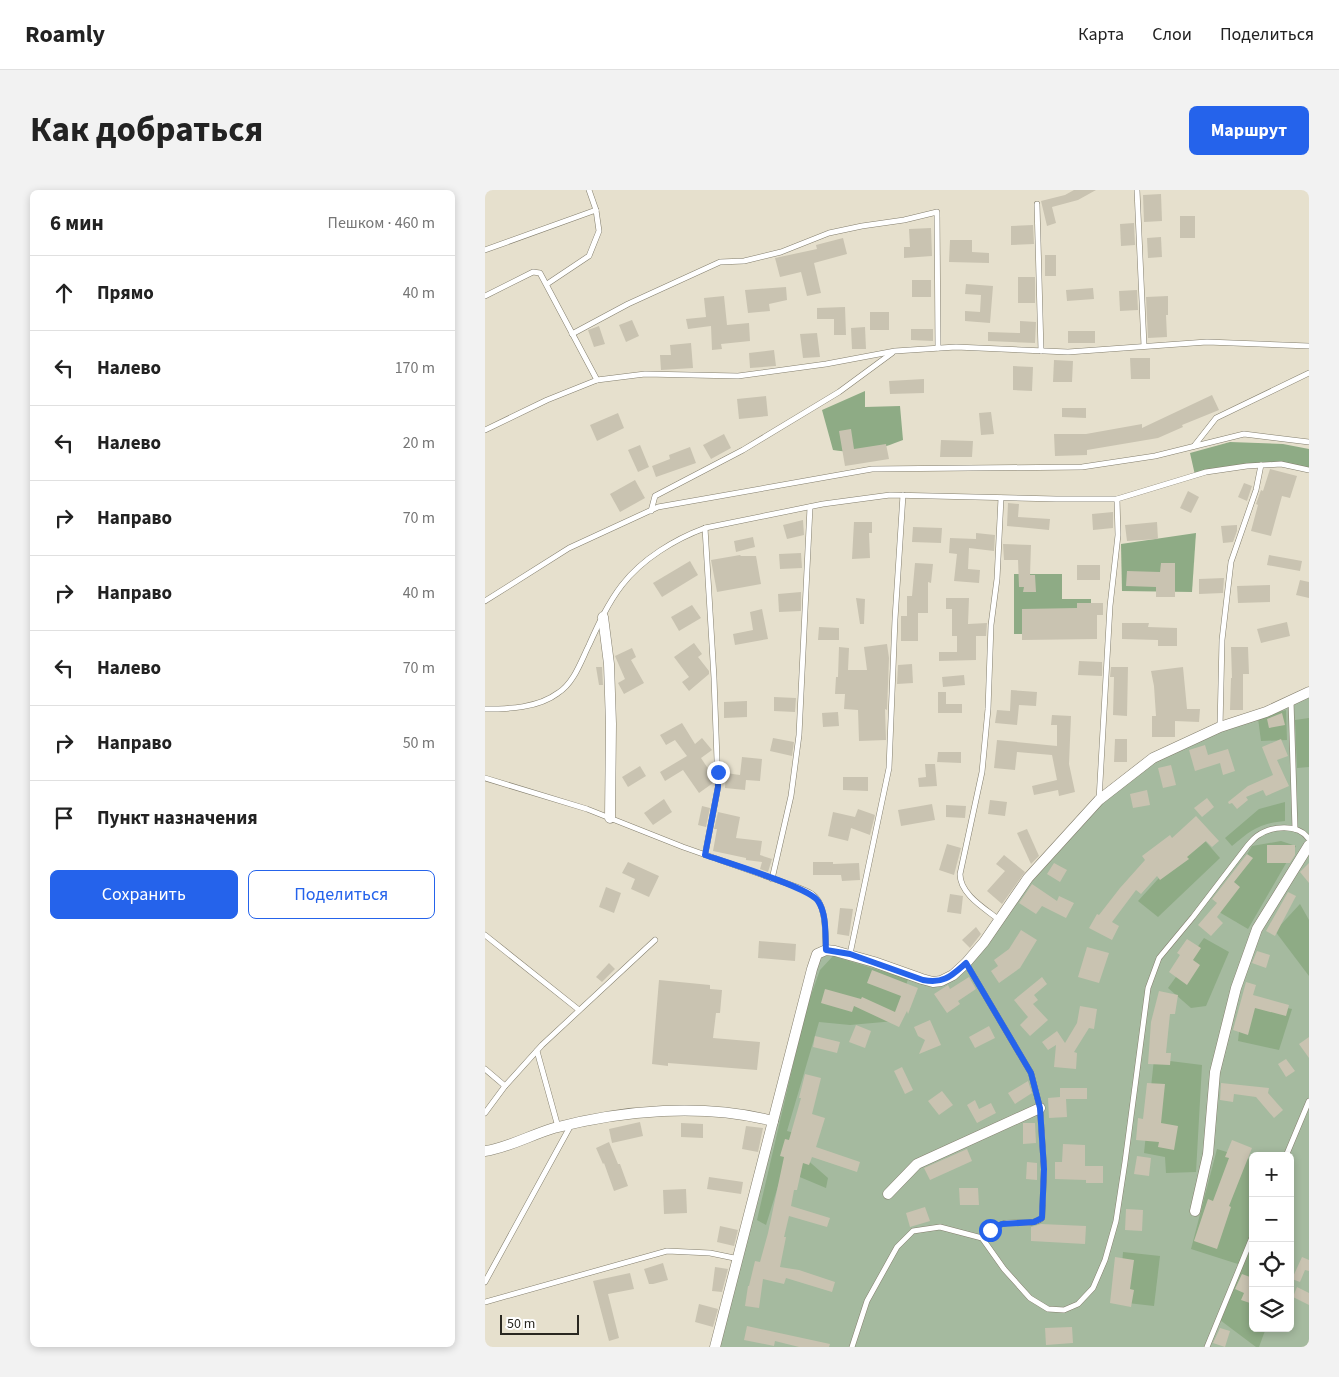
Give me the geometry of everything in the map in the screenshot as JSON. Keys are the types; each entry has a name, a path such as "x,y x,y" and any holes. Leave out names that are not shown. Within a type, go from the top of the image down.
{"street":[{"path":"603,617 609,664 611,716 610,818"},
{"path":"715,1347 817,954 826,950 850,954 933,982 947,978 966,963 984,942 1028,878 1099,800 1153,758 1220,727 1266,712 1309,692"},
{"path":"1195,1211 1208,1154 1215,1072 1236,988 1257,929 1309,845"},
{"path":"888,1194 917,1164 1040,1108"},
{"path":"485,1152 558,1127 613,1115 664,1111 738,1114 773,1121"}],"lane":[{"path":"547,284 589,256 599,231 596,210 589,190"},
{"path":"1137,190 1144,346"},
{"path":"1037,204 1041,351"},
{"path":"485,250 596,210"},
{"path":"572,334 628,304 721,262 743,261 781,252 829,233 904,220 937,212 938,348"},
{"path":"485,296 533,272 540,273 597,380"},
{"path":"485,430 547,400 597,380 645,374 738,376 826,364 895,351 956,347 1068,352 1207,342 1309,346"},
{"path":"651,511 655,496 743,450 839,392 895,351"},
{"path":"1193,446 1216,418 1309,373"},
{"path":"485,600 569,548 651,511 667,506 872,470 1082,467 1155,456 1244,434 1309,442"},
{"path":"485,709 509,709 541,702 559,693 573,677 603,617 622,585 652,556 694,532 705,528 810,507 890,495 1117,499 1206,472 1281,464 1309,470"},
{"path":"1220,727 1222,640 1231,562 1256,490 1261,465"},
{"path":"850,954 889,768 895,619 903,495"},
{"path":"998,919 967,892 960,880 960,874 981,772 987,708 991,625 997,579 1001,498"},
{"path":"1099,800 1110,606 1118,535 1117,499"},
{"path":"772,879 791,796 799,735 810,507"},
{"path":"705,528 715,688 718,787 705,855"},
{"path":"1291,700 1295,829"},
{"path":"485,778 587,809 812,894 818,900 822,909 826,950"},
{"path":"852,1347 867,1301 897,1248 913,1232 940,1227 982,1238 1004,1269 1030,1298 1048,1309 1065,1310 1078,1304 1093,1288 1105,1260 1116,1221 1148,988 1159,958 1257,836 1275,829 1295,829 1309,839"},
{"path":"485,935 579,1010"},
{"path":"485,1112 505,1086 537,1051 655,940"},
{"path":"966,963 1031,1073 1040,1108 1044,1169 1042,1218 1034,1222 1002,1224 990,1230 982,1238"},
{"path":"537,1051 558,1127"},
{"path":"485,1069 505,1086"},
{"path":"1288,1152 1309,1101"},
{"path":"485,1282 571,1125"},
{"path":"1207,1347 1250,1242"},
{"path":"485,1302 667,1251 710,1253 739,1259"}],"green space":[{"path":"865,391 865,407 900,406 903,440 869,450 852,452 833,450 822,410"},
{"path":"1230,442 1283,444 1309,449 1309,470 1281,464 1247,466 1195,475 1190,453"},
{"path":"1196,533 1192,592 1122,591 1121,544"},
{"path":"1014,574 1062,574 1062,599 1091,599 1091,634 1014,634"},
{"path":"1309,688 1309,1347 720,1347 817,959 826,952 933,981 953,974 1098,803 1155,760"},
{"path":"1286,710 1287,740 1261,741 1258,718"},
{"path":"1309,718 1309,767 1297,768 1295,720"},
{"path":"1285,802 1285,821 1256,828 1232,846 1225,838 1259,809"},
{"path":"1199,834 1220,858 1158,917 1138,901"},
{"path":"1281,841 1296,846 1248,929 1214,909 1252,846"},
{"path":"1300,904 1309,920 1309,976 1275,931"},
{"path":"1204,938 1229,952 1206,1006 1191,1008 1168,988"},
{"path":"833,956 908,979 895,1021 850,1025 819,1022 787,1131 813,1138 804,1157 828,1178 826,1188 783,1170 766,1225 757,1220 806,1009 820,970"},
{"path":"1243,999 1292,1009 1279,1050 1238,1041"},
{"path":"1154,1059 1202,1065 1196,1172 1166,1173 1165,1157 1144,1153"},
{"path":"1217,1149 1249,1159 1249,1332 1265,1332 1259,1347 1256,1347 1220,1320 1241,1265 1191,1249"},
{"path":"1123,1252 1160,1256 1154,1306 1119,1302"}],"building":[{"path":"1074,190 1096,190 1078,200 1052,207 1056,223 1047,226 1041,201 1065,195"},
{"path":"1161,194 1162,221 1144,222 1143,195"},
{"path":"1180,216 1195,216 1195,238 1180,238"},
{"path":"1134,223 1135,245 1121,246 1120,224"},
{"path":"1033,225 1034,244 1011,245 1011,226"},
{"path":"931,228 932,256 904,258 904,247 910,247 909,229"},
{"path":"1161,237 1162,257 1148,258 1147,238"},
{"path":"843,238 847,254 814,263 821,293 807,296 801,272 780,277 775,258 817,249 816,245"},
{"path":"950,240 972,240 972,252 989,253 989,263 949,262"},
{"path":"1045,255 1056,255 1056,276 1045,276"},
{"path":"1018,277 1035,277 1035,303 1018,303"},
{"path":"912,280 931,280 931,297 912,297"},
{"path":"966,284 993,286 990,323 965,321 965,311 980,312 981,295 965,294"},
{"path":"786,287 787,300 769,304 770,311 748,313 745,290"},
{"path":"1093,288 1094,299 1067,301 1066,290"},
{"path":"1137,290 1138,310 1120,311 1119,291"},
{"path":"724,296 727,325 749,323 750,341 721,344 722,349 712,350 711,326 688,329 686,319 706,317 704,298"},
{"path":"1168,296 1168,315 1166,315 1167,337 1148,338 1146,297"},
{"path":"845,307 846,335 834,335 834,319 817,319 817,308"},
{"path":"870,312 889,312 889,330 870,330"},
{"path":"632,320 639,336 626,342 619,325"},
{"path":"1020,321 1036,322 1035,343 988,341 988,332 1020,333"},
{"path":"599,326 605,344 594,347 588,330"},
{"path":"865,327 866,349 852,349 851,328"},
{"path":"911,329 933,329 933,341 911,340"},
{"path":"1068,331 1095,331 1095,343 1068,343"},
{"path":"817,333 820,357 803,358 800,334"},
{"path":"691,343 693,368 661,370 660,355 671,355 670,345"},
{"path":"774,350 776,366 750,368 749,353"},
{"path":"1130,358 1150,358 1150,379 1131,379"},
{"path":"1054,360 1073,361 1072,382 1053,382"},
{"path":"1013,366 1033,367 1032,391 1013,390"},
{"path":"924,379 924,393 890,394 889,381"},
{"path":"1212,395 1219,410 1182,425 1183,427 1158,438 1087,450 1087,455 1055,456 1054,434 1086,434 1142,424 1142,428"},
{"path":"766,396 768,416 739,419 737,399"},
{"path":"1062,408 1086,408 1086,418 1062,417"},
{"path":"991,412 994,434 981,435 979,413"},
{"path":"618,413 624,428 597,441 590,425"},
{"path":"851,429 854,449 886,444 889,459 845,466 839,431"},
{"path":"724,434 731,448 711,459 703,445"},
{"path":"941,440 973,441 972,457 940,457"},
{"path":"640,445 649,467 638,472 628,450"},
{"path":"690,447 696,463 656,477 652,466 670,459 669,455"},
{"path":"1270,469 1297,476 1290,498 1282,496 1271,536 1251,531 1258,505 1256,504 1261,490 1263,491"},
{"path":"635,480 645,498 620,512 610,494"},
{"path":"1244,483 1252,486 1247,501 1238,497"},
{"path":"1188,491 1199,497 1191,513 1180,508"},
{"path":"1008,503 1019,504 1018,517 1050,519 1049,530 1007,526"},
{"path":"1113,512 1113,528 1093,530 1092,514"},
{"path":"803,520 804,535 787,539 783,525"},
{"path":"854,522 872,522 872,533 869,533 870,558 852,559"},
{"path":"1157,522 1158,539 1127,541 1125,525"},
{"path":"1237,525 1233,542 1223,543 1221,526"},
{"path":"913,527 942,528 941,543 912,542"},
{"path":"976,533 995,535 994,551 969,548 968,569 980,570 979,583 954,581 957,554 949,553 950,538 976,539"},
{"path":"753,537 755,547 736,552 734,541"},
{"path":"1003,544 1031,545 1030,575 1035,575 1036,592 1023,592 1024,587 1019,587 1018,560 1004,560"},
{"path":"801,553 802,568 780,569 779,554"},
{"path":"740,555 756,556 761,584 717,592 711,560"},
{"path":"1269,555 1302,561 1300,571 1267,565"},
{"path":"690,561 698,575 662,597 653,583"},
{"path":"915,563 933,564 931,583 928,582 928,613 918,613 918,641 901,641 901,616 907,616 907,596 912,596"},
{"path":"1161,563 1175,563 1175,597 1156,597 1156,587 1126,586 1127,571 1160,572"},
{"path":"1077,565 1100,565 1100,580 1077,580"},
{"path":"1224,578 1223,593 1199,594 1199,579"},
{"path":"1300,580 1309,582 1309,598 1296,595"},
{"path":"1270,585 1270,602 1238,603 1237,586"},
{"path":"801,592 801,611 779,612 778,594"},
{"path":"856,598 865,599 864,624 860,624"},
{"path":"946,598 969,598 968,624 987,623 986,636 976,636 976,660 939,661 939,652 957,652 957,636 952,636 952,609 946,609"},
{"path":"1077,603 1103,603 1103,615 1097,615 1097,639 1022,640 1022,609 1077,608"},
{"path":"692,605 701,618 679,631 671,617"},
{"path":"762,609 768,639 735,645 733,634 753,630 750,612"},
{"path":"1287,622 1290,636 1261,643 1257,629"},
{"path":"1122,623 1149,623 1148,627 1177,628 1177,646 1158,646 1158,640 1122,639"},
{"path":"819,627 839,628 839,640 818,640"},
{"path":"694,643 702,654 698,657 709,671 709,674 689,691 682,682 689,677 674,657"},
{"path":"887,644 889,658 887,710 885,709 886,740 859,741 858,710 844,709 845,694 835,694 836,677 838,677 839,647 849,648 848,670 867,670 864,647"},
{"path":"1231,647 1248,647 1249,674 1243,674 1243,710 1230,710"},
{"path":"632,648 636,657 631,660 644,683 624,694 618,683 625,679 615,656"},
{"path":"1079,661 1102,662 1102,676 1078,675"},
{"path":"912,664 913,683 897,684 898,665"},
{"path":"596,667 602,667 603,685 599,685"},
{"path":"1111,667 1128,667 1127,716 1113,715 1114,677 1110,677"},
{"path":"1183,667 1187,709 1200,709 1199,722 1175,721 1175,737 1152,737 1152,716 1156,716 1151,671"},
{"path":"964,675 965,685 943,687 942,677"},
{"path":"1011,690 1037,692 1036,706 1019,705 1017,725 995,723 997,710 1010,711"},
{"path":"938,692 946,692 946,704 962,704 962,713 938,713"},
{"path":"774,697 796,698 795,712 774,711"},
{"path":"747,701 747,717 724,718 724,702"},
{"path":"838,712 839,726 823,727 822,713"},
{"path":"1282,713 1285,725 1269,728 1267,719"},
{"path":"1052,715 1071,716 1069,764 1075,792 1059,796 1058,790 1034,795 1032,786 1057,780 1052,755 1017,752 1015,770 994,768 997,740 1057,746 1057,725 1051,725"},
{"path":"682,723 695,744 702,738 712,750 701,758 713,776 713,783 699,793 683,770 665,781 660,772 687,756 675,740 666,745 660,735"},
{"path":"773,738 794,742 792,756 770,751"},
{"path":"1115,739 1127,739 1127,762 1114,762"},
{"path":"1281,739 1288,756 1277,760 1289,786 1266,796 1263,790 1246,797 1248,800 1237,809 1232,803 1229,804 1228,802 1248,786 1273,775 1262,747"},
{"path":"1205,745 1208,755 1228,749 1235,771 1223,775 1220,763 1195,771 1189,750"},
{"path":"938,752 961,752 961,763 937,762"},
{"path":"742,757 762,759 760,781 746,780 745,790 725,788 726,773 740,775"},
{"path":"925,764 935,764 937,786 919,787 918,778 926,777"},
{"path":"1171,765 1176,785 1163,788 1158,768"},
{"path":"640,766 646,776 628,787 622,777"},
{"path":"843,777 868,777 868,791 843,790"},
{"path":"1147,790 1150,805 1133,808 1130,794"},
{"path":"1207,798 1214,807 1202,817 1194,808"},
{"path":"664,799 672,812 653,825 644,813"},
{"path":"990,800 1007,802 1005,816 988,814"},
{"path":"932,804 935,820 901,826 898,810"},
{"path":"946,805 966,806 965,818 946,817"},
{"path":"702,806 710,808 706,827 698,825"},
{"path":"858,809 875,815 870,835 851,828 848,841 828,836 833,812 855,817"},
{"path":"718,812 740,817 736,838 762,841 760,855 772,859 768,872 760,869 762,862 746,860 746,858 713,851 717,829 714,829"},
{"path":"1196,816 1219,841 1212,847 1206,841 1187,857 1189,859 1160,880 1157,876 1141,894 1136,890 1112,922 1119,926 1112,940 1089,928 1097,914 1099,915 1145,860 1142,856 1170,835 1172,838"},
{"path":"1027,829 1039,856 1031,864 1017,833"},
{"path":"947,844 961,848 954,875 939,870"},
{"path":"1267,845 1295,845 1295,855 1290,863 1267,863"},
{"path":"1247,854 1253,858 1234,882 1240,887 1217,917 1223,923 1211,936 1198,925 1217,903 1212,899"},
{"path":"1004,855 1025,872 1002,904 987,891 1005,871 996,864"},
{"path":"628,862 659,876 649,897 631,889 635,879 622,873"},
{"path":"813,862 833,862 833,864 859,863 860,880 842,881 841,875 813,875"},
{"path":"1054,863 1067,870 1060,882 1047,874"},
{"path":"1309,863 1309,883 1300,872"},
{"path":"1032,884 1057,901 1059,896 1074,903 1066,918 1042,906 1036,914 1019,903"},
{"path":"606,887 621,893 614,913 599,907"},
{"path":"1288,892 1296,896 1275,936 1266,931"},
{"path":"950,894 963,896 961,914 947,912"},
{"path":"840,908 853,909 849,936 837,934"},
{"path":"976,927 981,934 970,948 962,940"},
{"path":"1021,930 1037,940 1020,968 999,983 991,971 998,966 994,960 1009,949"},
{"path":"1187,939 1201,948 1193,960 1200,965 1187,985 1169,972 1180,955 1177,953"},
{"path":"759,941 796,944 795,961 758,958"},
{"path":"1087,947 1109,953 1099,983 1078,977"},
{"path":"1257,951 1270,955 1266,968 1252,963"},
{"path":"609,963 615,969 602,982 596,977"},
{"path":"872,970 918,988 908,1014 907,1011 899,1027 854,1006 852,1012 821,1003 825,989 861,999 862,997 895,1012 901,996 867,983"},
{"path":"969,977 976,989 958,1001 960,1004 947,1013 934,994 948,985 950,989"},
{"path":"1042,977 1047,984 1034,995 1038,1000 1033,1004 1048,1020 1030,1036 1020,1025 1028,1017 1014,1000"},
{"path":"659,980 710,985 710,989 722,990 720,1013 716,1013 713,1038 760,1042 757,1070 668,1063 668,1066 652,1064"},
{"path":"1246,982 1256,985 1253,995 1289,1005 1286,1016 1255,1008 1248,1035 1233,1030"},
{"path":"1159,991 1178,995 1175,1014 1170,1014 1166,1053 1171,1053 1170,1065 1148,1064 1151,1022"},
{"path":"1080,1006 1097,1009 1094,1029 1089,1028 1074,1052 1077,1053 1076,1069 1054,1067 1056,1045 1048,1050 1042,1042 1057,1031 1065,1043 1077,1023"},
{"path":"930,1020 941,1045 919,1054 925,1040 918,1036 914,1027"},
{"path":"856,1025 871,1031 865,1048 849,1042"},
{"path":"989,1026 995,1038 975,1048 969,1037"},
{"path":"815,1036 840,1042 837,1053 813,1047"},
{"path":"1309,1037 1309,1058 1299,1044"},
{"path":"1286,1059 1295,1071 1286,1077 1278,1064"},
{"path":"902,1067 913,1090 905,1094 894,1071"},
{"path":"805,1074 821,1078 812,1114 825,1118 816,1147 860,1162 857,1172 812,1157 809,1165 803,1163 791,1206 830,1218 827,1227 789,1216 780,1267 799,1270 835,1282 832,1292 786,1278 784,1284 763,1279 759,1308 745,1306 755,1261 760,1262 768,1233 784,1157 780,1156 785,1139 789,1140 801,1098 799,1098"},
{"path":"1028,1081 1032,1093 1015,1104 1008,1093"},
{"path":"1147,1083 1165,1084 1161,1123 1178,1126 1174,1150 1158,1147 1159,1142 1136,1140 1138,1118 1143,1119"},
{"path":"1221,1083 1269,1088 1268,1093 1283,1110 1274,1118 1256,1097 1234,1094 1233,1102 1220,1100"},
{"path":"1060,1088 1087,1088 1087,1099 1066,1099 1067,1117 1049,1118 1048,1098 1060,1097"},
{"path":"942,1091 953,1105 939,1115 928,1101"},
{"path":"975,1100 979,1109 991,1103 996,1113 977,1123 967,1105"},
{"path":"640,1122 643,1136 612,1143 609,1129"},
{"path":"681,1123 703,1124 703,1138 681,1137"},
{"path":"1023,1123 1035,1123 1036,1143 1023,1144"},
{"path":"746,1126 763,1128 758,1152 742,1149"},
{"path":"1232,1140 1252,1148 1229,1206 1231,1207 1217,1249 1194,1241 1208,1199 1213,1201 1229,1158 1225,1157"},
{"path":"609,1142 628,1186 614,1191 604,1163 596,1148"},
{"path":"1063,1144 1085,1145 1085,1166 1103,1166 1103,1183 1086,1183 1086,1180 1055,1179 1055,1162 1062,1162"},
{"path":"967,1149 972,1161 930,1180 924,1168"},
{"path":"1137,1156 1151,1158 1149,1176 1134,1174"},
{"path":"1027,1162 1037,1163 1037,1180 1026,1179"},
{"path":"709,1177 743,1182 741,1194 707,1189"},
{"path":"959,1188 978,1188 979,1205 960,1205"},
{"path":"686,1189 687,1213 664,1214 663,1190"},
{"path":"925,1207 930,1221 910,1227 906,1213"},
{"path":"1126,1209 1143,1210 1142,1231 1125,1230"},
{"path":"1041,1224 1086,1226 1085,1244 1031,1241 1031,1227"},
{"path":"720,1226 738,1230 734,1246 717,1242"},
{"path":"1115,1257 1134,1260 1130,1289 1134,1290 1131,1307 1110,1303"},
{"path":"1302,1257 1309,1260 1309,1271 1305,1270 1300,1282 1294,1280 1294,1275"},
{"path":"663,1263 668,1280 649,1284 644,1269"},
{"path":"715,1267 728,1269 722,1292 712,1291"},
{"path":"630,1273 634,1289 608,1294 619,1338 609,1341 593,1281"},
{"path":"1242,1274 1249,1277 1249,1303 1241,1300 1244,1293 1235,1289"},
{"path":"1297,1287 1309,1293 1309,1305 1294,1298"},
{"path":"699,1304 718,1309 713,1327 695,1322"},
{"path":"747,1326 830,1344 829,1347 799,1347 775,1341 774,1346 744,1340"},
{"path":"1072,1327 1073,1343 1046,1345 1045,1328"},
{"path":"1220,1328 1230,1331 1225,1347 1213,1343"}],"route":[{"path":"718,772 718,787 705,855 812,894 818,900 822,909 826,950 850,954 933,982 941,981 953,975 966,963 1031,1073 1040,1108 1044,1169 1042,1218 1034,1222 1002,1224 990,1230"}]}
